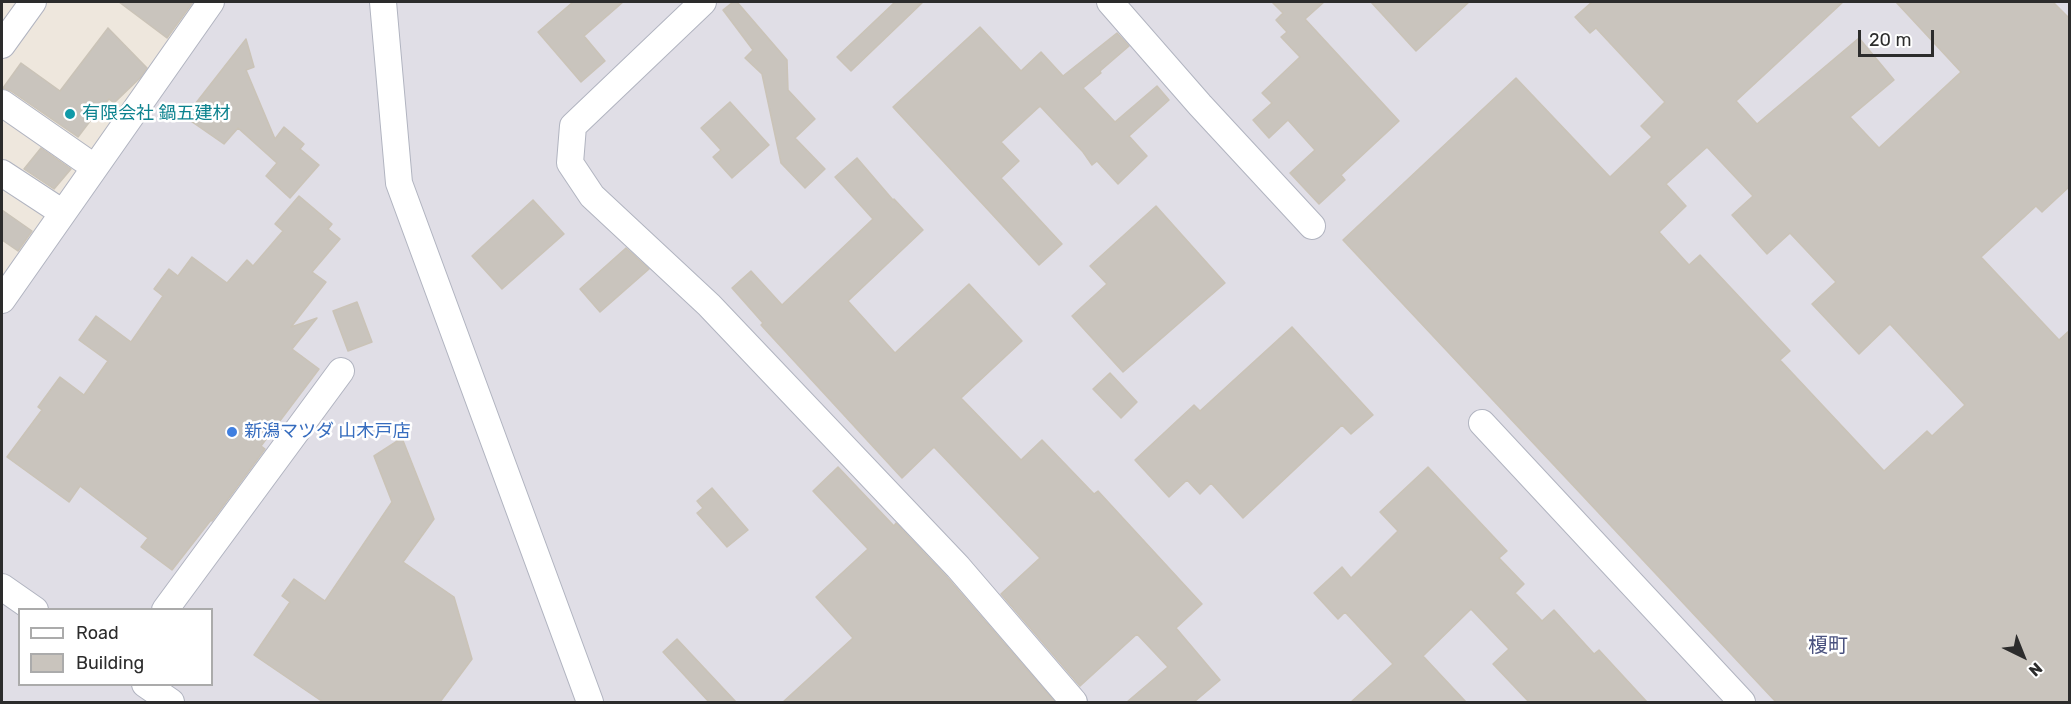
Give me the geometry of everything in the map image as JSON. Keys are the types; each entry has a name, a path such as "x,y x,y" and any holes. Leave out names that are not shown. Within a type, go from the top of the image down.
{"street":[{"path":"2,45 33,2"},
{"path":"2,297 211,2"},
{"path":"383,2 399,183 590,702"},
{"path":"703,2 573,126 570,163 592,196 709,305 958,567 1074,702"},
{"path":"1110,2 1200,105 1312,226"},
{"path":"2,103 94,167"},
{"path":"2,173 63,213"},
{"path":"166,608 341,371"},
{"path":"1482,423 1742,702"},
{"path":"2,587 34,608"},
{"path":"148,686 171,702"}],"shaded area":[{"path":"217,2 2069,2 2069,702 2,702 2,316"}],"building":[{"path":"119,2 193,2 167,38"},
{"path":"573,2 623,2 584,36 605,61 581,82 538,32"},
{"path":"733,2 737,2 787,60 788,90 815,119 795,138 825,169 805,188 781,163 762,74 745,58 753,50 723,10"},
{"path":"895,2 923,2 851,71 837,57"},
{"path":"1272,2 1324,2 1305,19 1399,121 1341,175 1345,180 1319,204 1290,173 1315,150 1288,120 1269,138 1253,120 1272,103 1262,93 1300,57 1281,37 1287,32 1276,20 1283,13"},
{"path":"1371,2 1469,2 1416,51"},
{"path":"1592,2 1843,2 1736,101 1757,124 1859,38 1894,80 1850,117 1879,148 1961,72 1896,2 2053,2 2070,19 2070,186 2042,212 2036,206 1981,257 2059,340 2070,330 2070,702 1776,702 1343,240 1516,78 1610,177 1652,137 1641,126 1665,102 1596,28 1590,33 1575,17","holes":["1707,147 1753,196 1732,215 1767,254 1790,233 1836,282 1812,304 1859,354 1890,324 1965,405 1932,436 1927,431 1884,471 1780,360 1790,351 1700,255 1689,265 1659,232 1686,206 1666,184"]},
{"path":"980,27 1021,71 1041,52 1063,76 1117,33 1129,46 1083,88 1115,122 1157,86 1169,100 1129,136 1147,156 1118,184 1097,161 1092,165 1083,152 1040,106 1001,142 1019,161 1001,178 1062,244 1039,265 893,107"},
{"path":"108,28 147,68 114,103 109,99 103,104 78,137 11,91 3,88 21,63 60,91"},
{"path":"246,39 254,67 246,70 275,139 284,127 304,144 300,149 319,165 290,198 266,176 277,163 238,128 224,144 185,117"},
{"path":"730,102 769,145 732,178 713,157 721,150 701,128"},
{"path":"41,148 71,169 54,189 24,169"},
{"path":"857,158 893,200 923,230 848,301 895,353 969,284 1022,341 961,398 1021,460 1042,440 1094,494 1098,491 1202,604 1176,628 1220,680 1194,702 1127,702 1168,667 1137,634 1080,686 1001,594 1040,558 934,447 902,478 761,325 763,323 732,288 751,271 782,305 873,219 835,177"},
{"path":"299,196 332,224 328,229 340,239 312,272 326,282 291,327 317,318 292,349 319,369 261,446 265,449 212,521 172,570 141,547 148,538 80,486 69,502 7,457 42,410 38,407 60,377 84,395 108,361 79,340 96,316 131,342 163,296 154,289 169,269 178,276 192,257 227,283 247,260 253,266 283,231 275,224"},
{"path":"533,200 564,234 502,289 472,256"},
{"path":"1156,206 1225,283 1123,372 1072,316 1107,284 1090,266"},
{"path":"2,210 32,231 18,251 2,240"},
{"path":"626,248 649,269 600,312 580,289"},
{"path":"357,302 372,342 348,351 333,311"},
{"path":"1292,327 1373,415 1351,434 1342,425 1243,518 1211,483 1200,494 1187,480 1169,497 1135,460 1194,405 1200,411"},
{"path":"1110,373 1137,402 1121,418 1093,389"},
{"path":"402,438 434,519 403,562 454,597 472,659 440,702 323,702 254,655 290,602 282,596 294,579 325,601 392,502 374,456"},
{"path":"838,467 947,577 1055,702 783,702 853,638 816,597 868,549 813,491"},
{"path":"1428,467 1507,551 1499,558 1524,584 1515,593 1542,621 1554,610 1594,654 1599,650 1647,702 1529,702 1493,664 1509,649 1471,609 1423,656 1466,702 1351,702 1393,664 1345,612 1338,619 1314,593 1342,567 1351,578 1398,531 1380,512"},
{"path":"712,488 748,530 727,547 697,513 703,508 697,501"},
{"path":"677,639 736,702 709,702 663,652"}],"place":[{"name":"有限会社 鍋五建材","path":"70,114"},
{"name":"新潟マツダ 山木戸店","path":"232,432"}],"district":[{"name":"榎町","path":"1828,646"}]}
